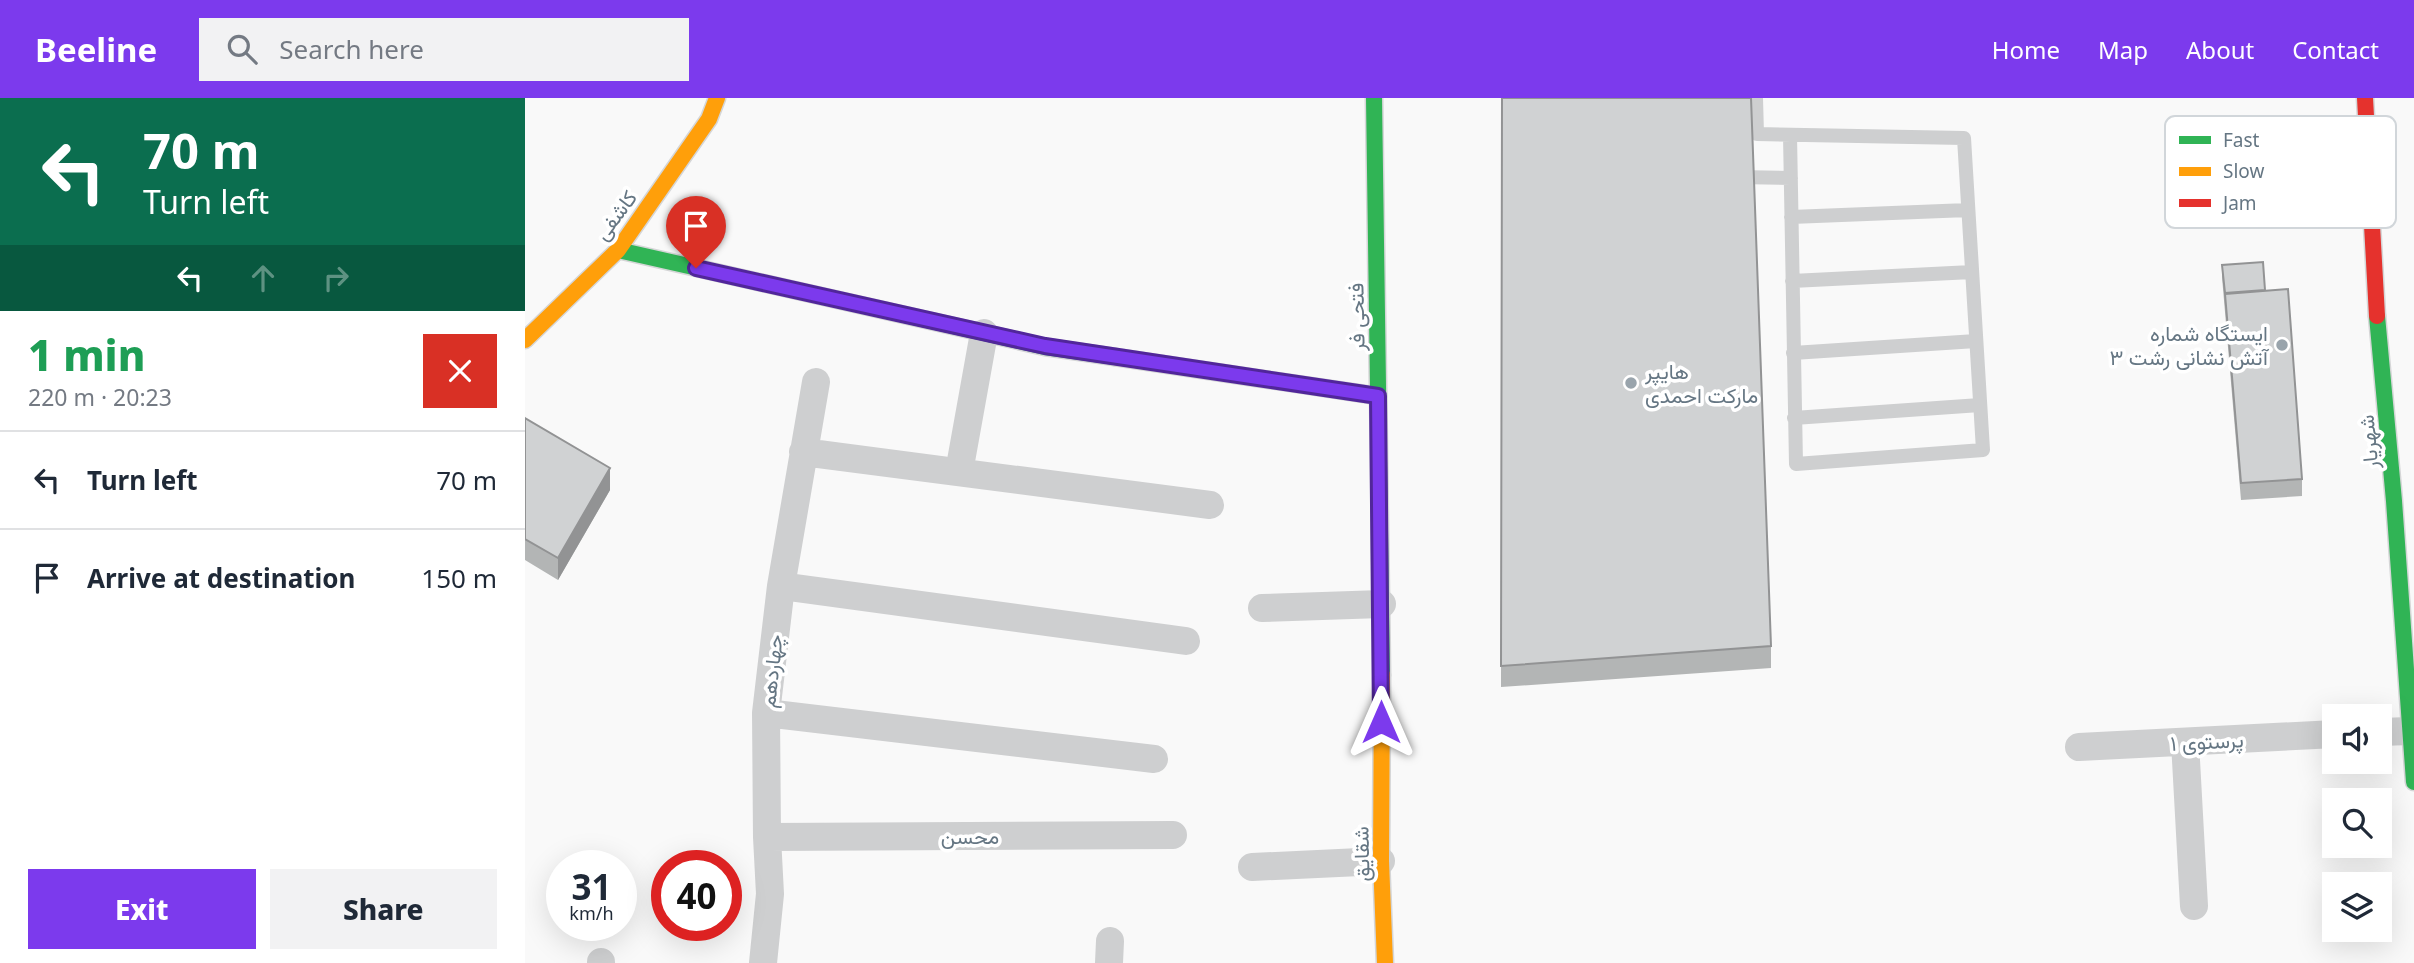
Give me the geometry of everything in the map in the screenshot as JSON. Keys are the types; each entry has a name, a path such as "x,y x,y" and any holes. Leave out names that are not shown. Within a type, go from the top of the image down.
{"street":[{"name":"کاشفی","path":"525,340 618,250 709,119 717,98"},
{"name":"فتحی فر","path":"1374,98 1382,604 1381,745"},
{"name":"شهریار","path":"2365,98 2366,116"},
{"name":"شهریار","path":"2372,228 2378,331 2399,501 2408,605 2410,731 2414,782"},
{"path":"618,250 1045,346 1378,396"},
{"path":"959,472 984,333"},
{"name":"چهاردهم","path":"763,963 770,894 766,713 781,586 816,382"},
{"path":"803,452 1210,505"},
{"path":"781,586 1186,641"},
{"path":"1262,608 1382,604"},
{"path":"766,713 1154,759"},
{"path":"2392,732 2410,731"},
{"name":"پرستوی ۱","path":"2078,747 2322,735"},
{"path":"2185,742 2194,906"},
{"name":"شقایق","path":"1381,745 1381,861 1385,963"},
{"name":"محسن","path":"767,837 1173,835"},
{"path":"1252,867 1381,861"}],"lane":[{"path":"1756,98 1757,134 1964,138 1983,450 1796,464 1790,135"},
{"path":"1717,176 1791,178"},
{"path":"1791,217 1968,210"},
{"path":"1792,281 1972,272"},
{"path":"1793,353 1976,341"},
{"path":"1794,418 1980,405"}],"building":[{"name":"هایپر مارکت احمدی","path":"1502,98 1751,98 1771,646 1501,666"},
{"path":"2263,262 2265,290 2225,293 2222,265"},
{"path":"2288,289 2302,479 2241,483 2225,294"},
{"path":"525,418 610,468 558,558 525,539"}],"traffic: fast":[{"path":"1374,98 1382,675"},
{"path":"618,250 1045,347 1115,357"},
{"path":"2377,316 2394,501 2414,782"}],"traffic: slow":[{"path":"525,340 618,250 709,119 717,98"},
{"path":"1115,357 1378,396"},
{"path":"1382,675 1381,861 1385,963"}],"traffic: jam":[{"path":"2365,98 2366,116"},
{"path":"2372,228 2377,316"}],"place":[{"name":"ایستگاه شماره ۳ آتش نشانی رشت","path":"2282,345"},
{"name":"هایپر مارکت احمدی","path":"1631,383"}],"route":[{"path":"696,268 1045,346 1378,396 1381,722"}]}
